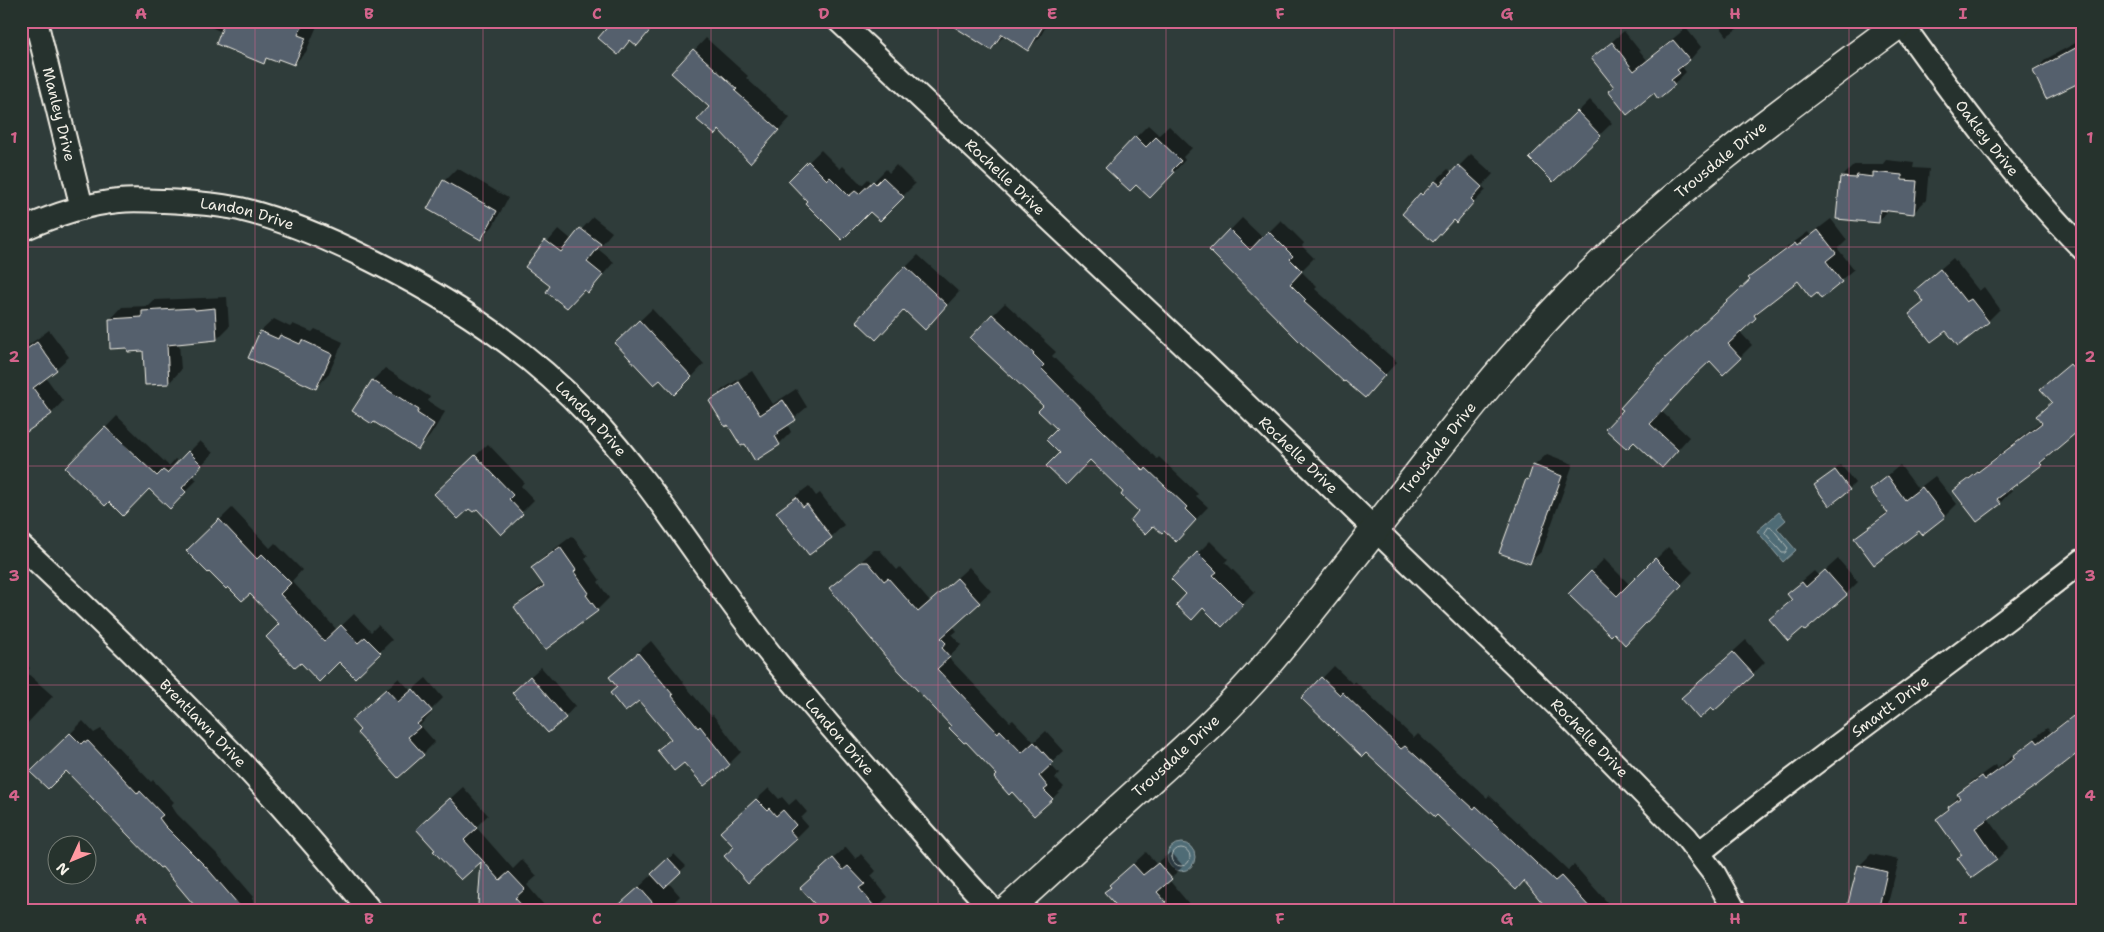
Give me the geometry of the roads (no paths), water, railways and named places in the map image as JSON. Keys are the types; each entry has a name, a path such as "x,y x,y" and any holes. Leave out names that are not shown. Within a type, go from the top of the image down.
{"street":[{"name":"Manley Drive","path":"36,21 82,208"},
{"name":"Rochelle Drive","path":"839,21 1199,360 1564,711 1670,819 1715,875 1735,911"},
{"name":"Trousdale Drive","path":"1006,911 1181,752 1236,699 1271,661 1376,531 1469,410 1550,316 1598,266 1718,160 1901,22"},
{"name":"Oakley Drive","path":"1901,22 1927,60 2039,202 2083,249"},
{"name":"Landon Drive","path":"21,230 57,215 120,200 219,205 263,215 330,240 407,278 472,317 516,348 553,379 615,444 669,512 773,657 862,762 994,911"},
{"name":"Brentlawn Drive","path":"21,546 82,602 236,757 308,836 371,911"},
{"name":"Smartt Drive","path":"1699,853 1753,809 1905,697 2083,560"}],"water":[{"path":"1779,512 1786,520 1777,528 1796,550 1783,562 1757,531"},
{"path":"1181,843 1191,847 1195,857 1191,867 1181,871 1171,867 1167,857 1171,847"}]}
